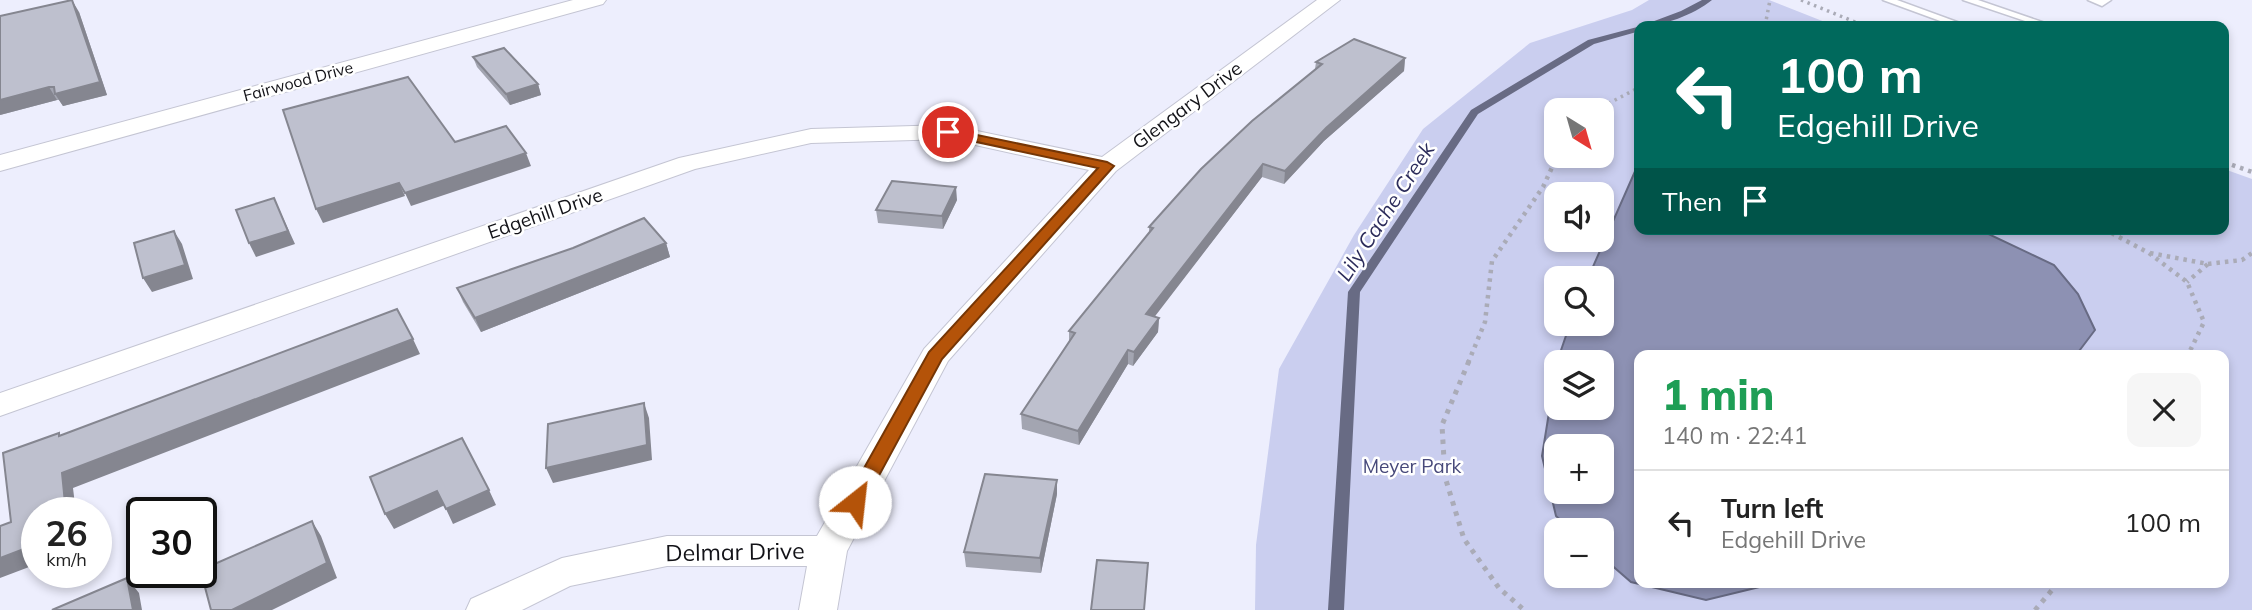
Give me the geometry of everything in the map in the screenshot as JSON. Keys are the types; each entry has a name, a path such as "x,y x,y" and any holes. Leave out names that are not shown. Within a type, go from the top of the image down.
{"street":[{"name":"Fairwood Drive","path":"0,163 596,0"},
{"name":"Glengary Drive","path":"818,610 828,551 935,356 1107,166 1323,1"},
{"name":"Edgehill Drive","path":"0,405 688,163 811,136 948,132 1107,166"},
{"name":"Delmar Drive","path":"485,610 562,573 667,551 828,551"}],"lane":[{"path":"1888,0 1949,21"},
{"path":"1968,0 2033,21"},
{"path":"2093,0 2102,3 2106,0"}],"path":[{"path":"1766,21 1770,0"},
{"path":"1801,0 1853,21"},
{"path":"1614,101 1634,90"},
{"path":"2229,164 2252,172"},
{"path":"1524,610 1499,589 1464,539 1446,477 1442,425 1485,322 1492,261 1543,187 1552,168"},
{"path":"2115,235 2149,253 2187,282 2204,322 2190,350"},
{"path":"2149,253 2208,264 2242,260 2252,253"},
{"path":"2187,282 2208,264"},
{"path":"2035,610 2054,588"}],"green space":[{"name":"Meyer Park","path":"1649,0 1769,0 1822,21 1634,21 1634,235 2229,235 2229,171 2252,179 2252,610 1255,610 1256,545 1279,369 1354,235 1423,129 1530,43 1632,10"}],"shaded area":[{"path":"1634,174 1634,235 1991,235 2054,265 2078,294 2095,330 2080,350 1634,350 1634,583 1614,567 1614,518 1556,516 1553,504 1614,504 1614,434 1546,434 1548,420 1614,420 1614,350 1561,350 1566,336 1614,336 1614,266 1593,266 1599,252 1614,252 1614,219"},
{"path":"1656,588 1755,588 1706,600"}],"building":[{"path":"72,0 100,82 55,94 54,87 49,87 0,100 0,16"},
{"path":"1354,39 1405,58 1326,128 1285,171 1263,164 1146,314 1159,318 1134,352 1128,350 1078,431 1021,414 1075,333 1069,331 1153,228 1149,227 1201,169 1252,121 1322,64 1316,62"},
{"path":"504,48 538,84 506,94 473,57"},
{"path":"408,77 455,142 506,126 526,153 405,193 399,183 316,209 283,110"},
{"path":"892,181 956,187 942,216 876,210"},
{"path":"274,198 288,231 249,243 236,210"},
{"path":"644,218 666,243 475,318 457,288 573,248"},
{"path":"174,231 185,265 143,278 134,243"},
{"path":"397,309 413,339 62,473 64,497 21,497 21,550 0,558 0,526 11,522 3,453 59,433 59,436"},
{"path":"644,403 647,445 546,468 548,424"},
{"path":"462,438 489,490 446,509 437,491 385,514 370,477"},
{"path":"985,474 1057,480 1040,558 964,552"},
{"path":"312,521 327,563 232,610 211,610 206,588 217,588 217,563"},
{"path":"1097,560 1148,563 1144,610 1091,610"},
{"path":"126,578 133,610 52,610 104,588 112,588 112,584"}],"waterway":[{"name":"Lily Cache Creek","path":"1660,21 1684,13 1708,0"},
{"name":"Lily Cache Creek","path":"1336,610 1354,292 1474,112 1591,42 1634,30"}],"route":[{"path":"855,502 935,356 1107,166 948,132"}]}
